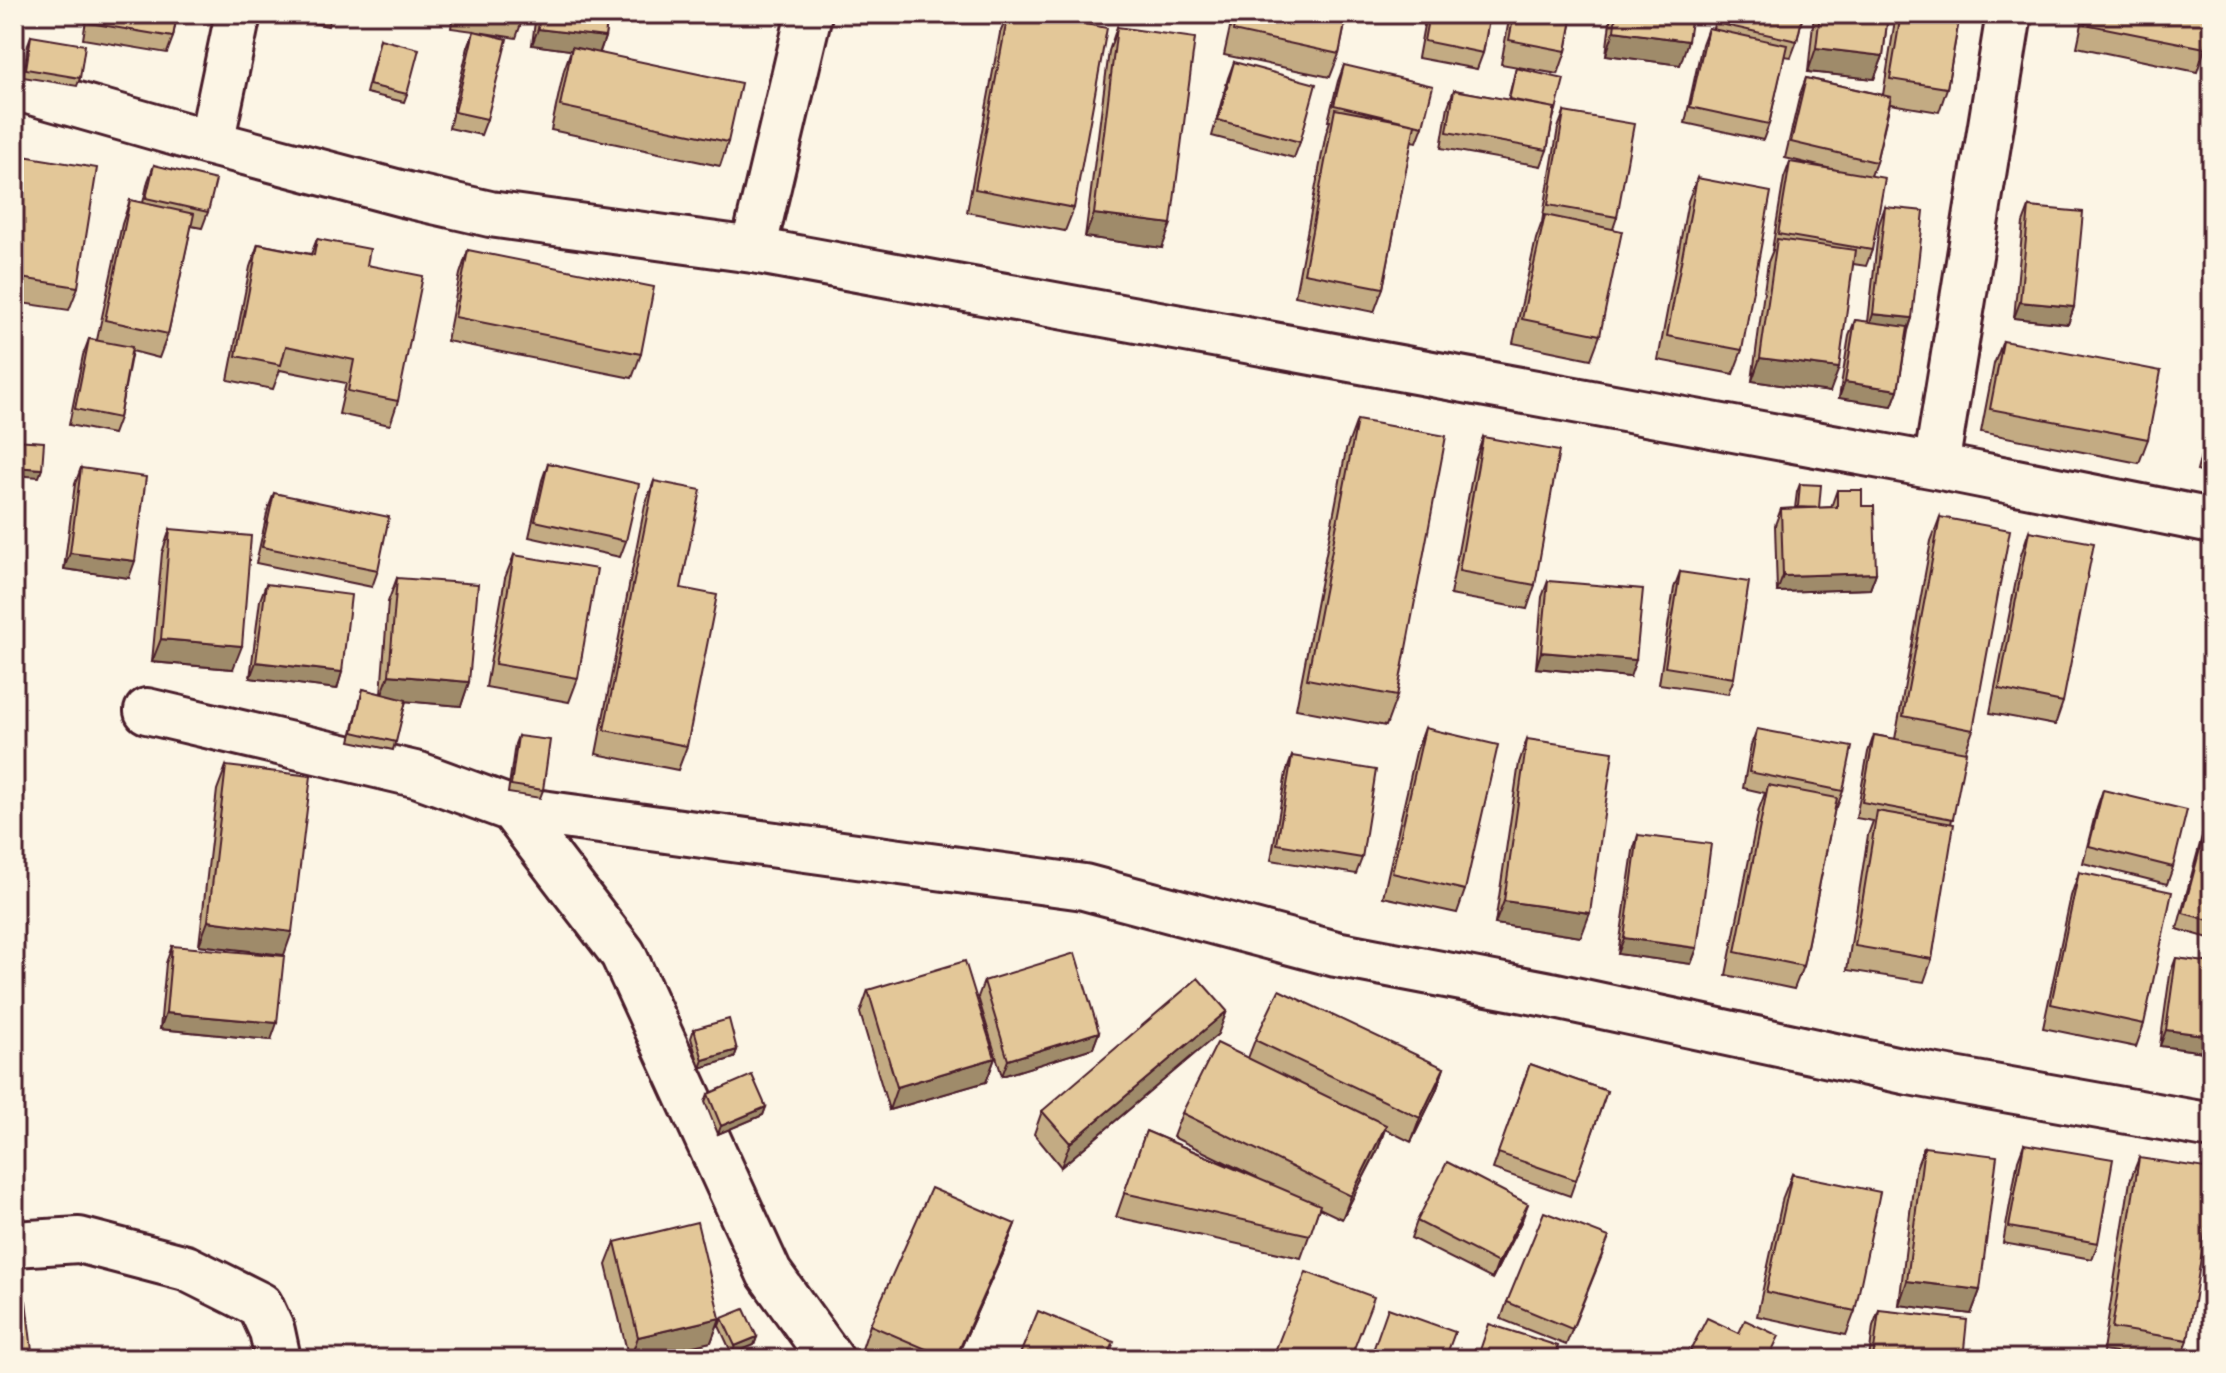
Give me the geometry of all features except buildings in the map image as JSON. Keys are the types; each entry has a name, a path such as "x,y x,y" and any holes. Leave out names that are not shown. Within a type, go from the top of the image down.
{"street":[{"path":"211,143 238,14"},
{"path":"753,250 809,14"},
{"path":"1936,466 2009,14"},
{"path":"14,87 211,143 490,214 753,250 1936,466 2212,521"},
{"path":"147,711 419,775 512,809 1084,887 1336,954 1551,995 1909,1072 2212,1126"},
{"path":"512,809 623,954 769,1273 831,1359"},
{"path":"14,1244 79,1240 186,1268 260,1305 272,1331 278,1359"}]}
